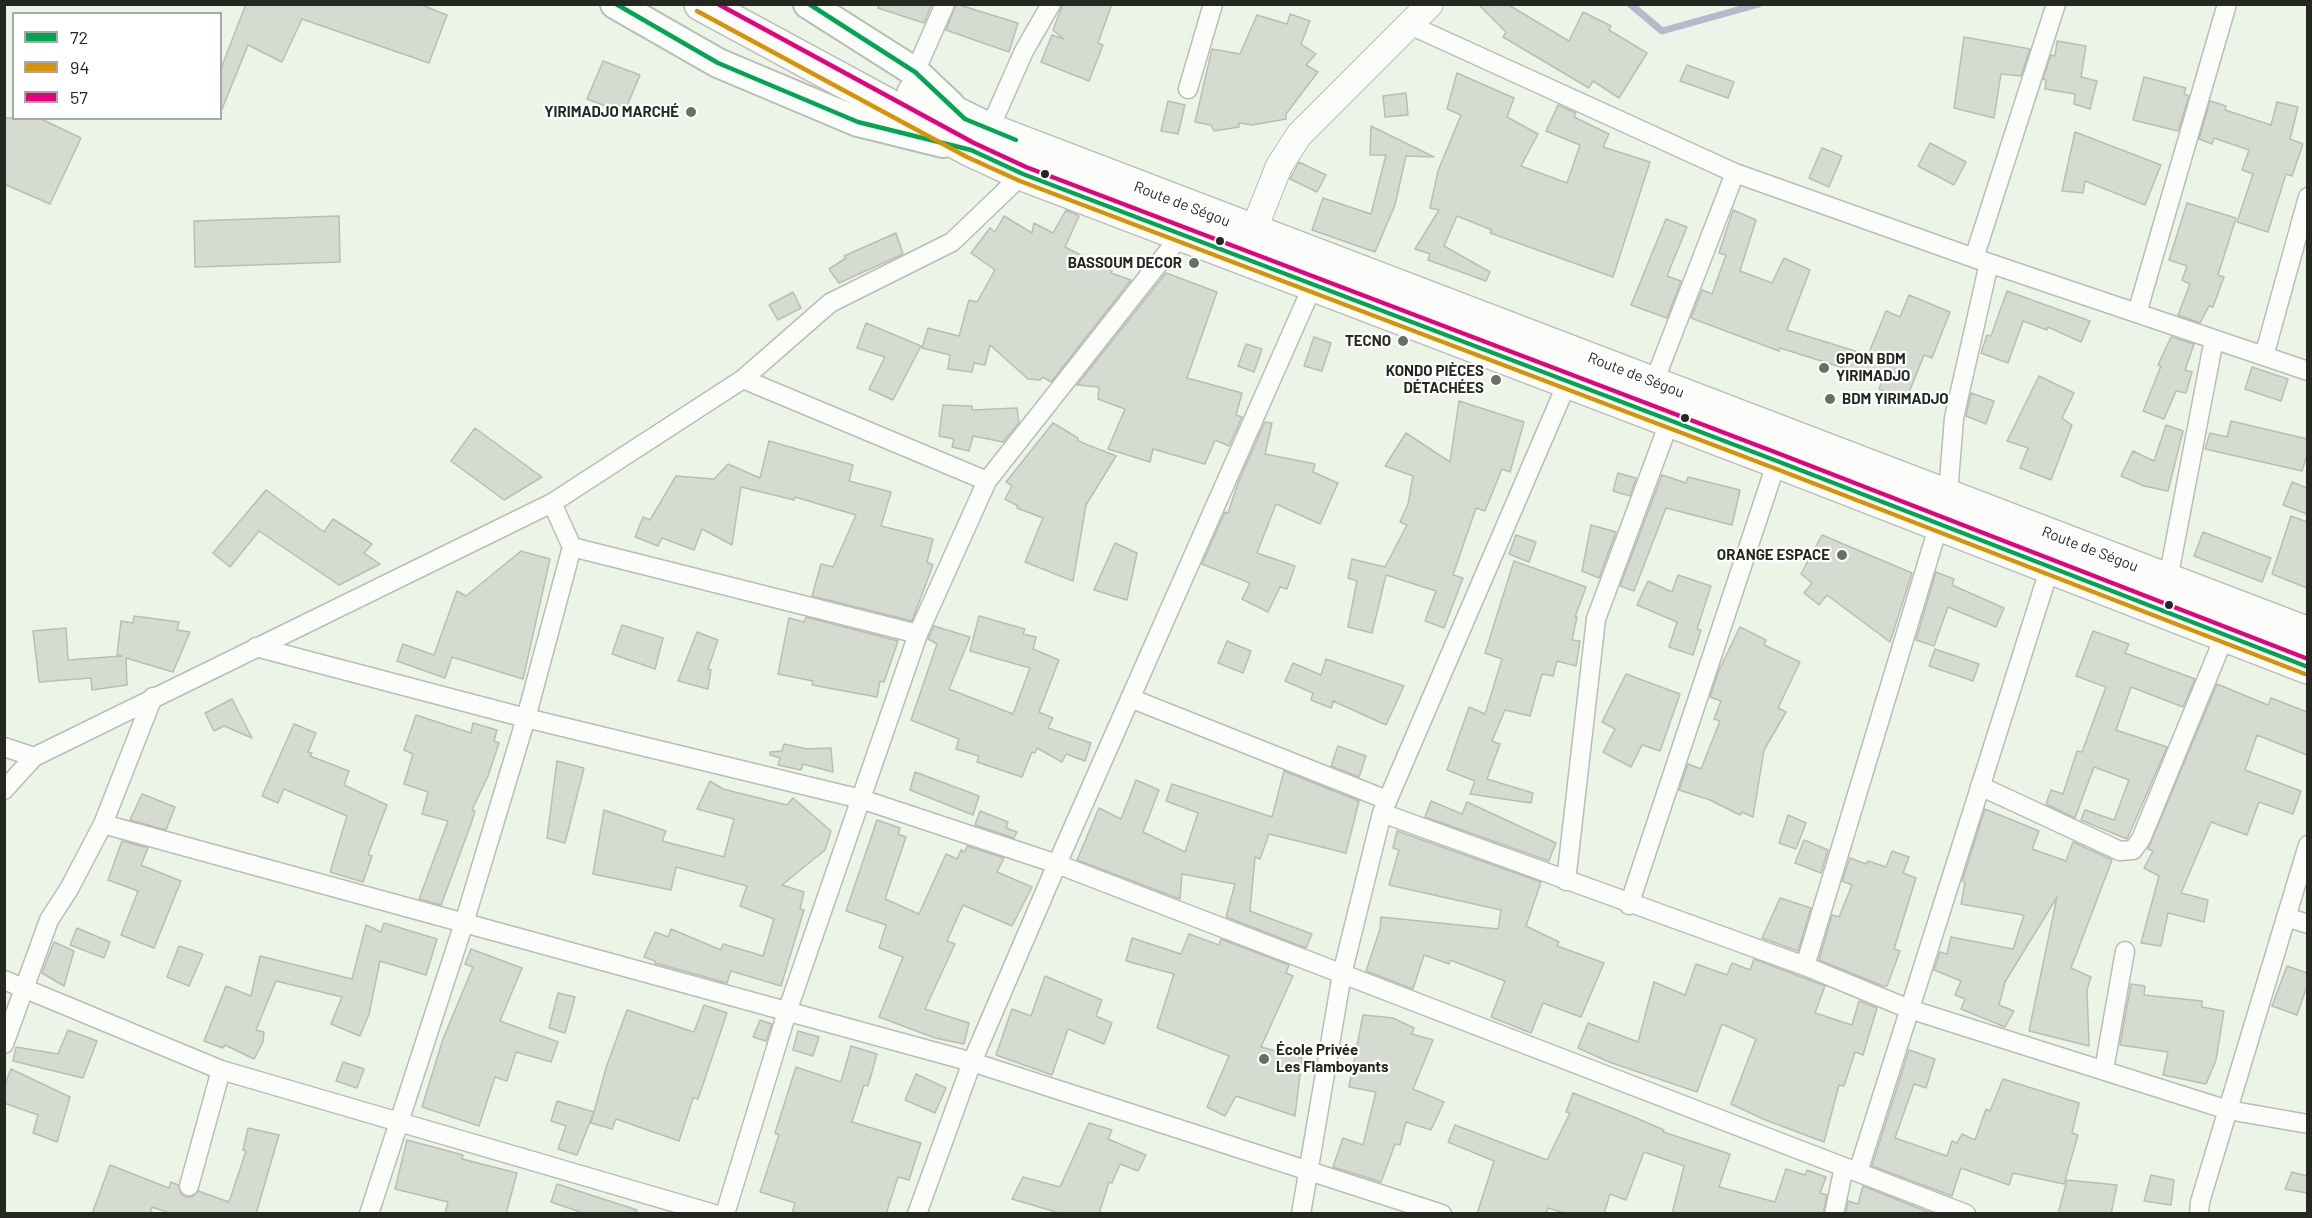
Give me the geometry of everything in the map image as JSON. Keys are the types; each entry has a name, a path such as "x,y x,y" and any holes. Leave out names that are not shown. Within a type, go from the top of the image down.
{"highway":[{"name":"Route de Ségou","path":"701,4 918,96"},
{"name":"Route de Ségou","path":"748,4 918,96 975,133 1023,174 1181,235 1247,245 1313,285 1777,461 1944,509 2168,579 2307,634"},
{"name":"Route de Ségou","path":"975,133 1247,245 1654,382 1944,509 2050,567 2307,667"}],"main road":[{"name":"Route de Ségou","path":"615,4 718,63 858,122 975,133"},
{"name":"Route de Ségou","path":"821,8 918,96 975,133"}],"street":[{"path":"918,96 945,4"},
{"path":"975,133 1051,4"},
{"path":"1188,89 1213,4"},
{"path":"1247,245 1279,166 1299,135 1430,4"},
{"path":"1804,966 1944,509 1954,418 1981,260 2056,4"},
{"path":"2137,313 2227,4"},
{"path":"1410,25 1735,173 2307,371"},
{"path":"1654,382 1735,173"},
{"path":"4,790 34,757 552,503 743,379 830,303 952,242 1023,174"},
{"path":"2264,356 2305,217 2307,197"},
{"path":"725,1214 787,1012 918,634 987,481 1181,235"},
{"path":"917,1214 972,1062 1313,285"},
{"path":"2168,579 2214,339"},
{"path":"743,379 987,481"},
{"path":"1301,1214 1342,974 1385,806 1568,381"},
{"path":"1566,881 1596,619 1670,420"},
{"path":"1629,905 1777,461"},
{"path":"369,1214 397,1121 464,923 526,718 572,547 552,503"},
{"path":"572,547 918,634"},
{"path":"1834,1214 1909,1009 2050,567"},
{"path":"1980,786 2120,851 2133,850 2141,839 2224,635"},
{"path":"255,647 526,718 861,799 1057,864 1966,1214"},
{"path":"4,1044 49,920 103,824 153,697"},
{"path":"1130,698 1566,881 1804,966 1909,1009 2228,1110 2307,1124"},
{"path":"4,747 34,757"},
{"path":"103,824 972,1062 1442,1214"},
{"path":"2199,1214 2200,1202 2307,845"},
{"path":"2286,917 2307,924"},
{"path":"2104,1070 2124,951"},
{"path":"4,980 221,1070 714,1214"},
{"path":"189,1186 221,1070"}],"building":[{"path":"246,4 419,4 447,15 429,63 302,19 282,62 248,45 222,109 222,66"},
{"path":"879,4 932,4 924,23 878,8"},
{"path":"956,4 1018,23 1009,52 946,30"},
{"path":"1063,4 1112,4 1098,43 1103,45 1089,81 1041,62 1052,35 1064,39 1053,30"},
{"path":"1478,4 1507,4 1569,41 1583,12 1611,26 1609,30 1647,53 1619,98 1593,81 1589,88 1503,37 1506,32"},
{"path":"1290,14 1310,21 1301,44 1316,54 1306,65 1318,72 1286,114 1286,119 1252,125 1239,123 1239,127 1214,131 1211,125 1195,122 1212,49 1240,54 1257,15 1287,24"},
{"path":"1964,37 2030,49 2021,76 2001,74 1994,118 1954,108"},
{"path":"2057,41 2086,46 2081,77 2097,81 2090,109 2074,104 2075,94 2045,89 2046,80 2043,79 2051,55 2055,56"},
{"path":"603,61 640,75 624,113 587,99"},
{"path":"1687,65 1734,82 1728,98 1680,81"},
{"path":"1457,73 1514,98 1507,117 1538,134 1521,166 1567,183 1580,145 1546,131 1558,105 1576,113 1574,117 1609,134 1603,147 1650,162 1613,277 1490,233 1492,230 1457,216 1444,246 1490,272 1486,281 1428,260 1430,254 1415,249 1439,210 1430,208 1438,171 1461,115 1447,109"},
{"path":"2144,77 2186,88 2184,94 2189,96 2178,131 2133,120"},
{"path":"1406,93 1408,115 1385,117 1383,96"},
{"path":"1168,101 1185,105 1178,134 1161,131"},
{"path":"2210,101 2226,106 2225,110 2271,125 2277,102 2298,107 2290,139 2303,144 2292,176 2286,174 2268,232 2237,222 2253,174 2242,170 2249,150 2214,138 2212,144 2199,139"},
{"path":"4,118 43,120 81,138 50,204 4,184"},
{"path":"1371,126 1434,157 1406,156 1395,205 1375,252 1312,230 1323,198 1371,214 1386,155 1370,155"},
{"path":"2075,132 2161,165 2145,205 2085,181 2083,193 2062,191"},
{"path":"1930,143 1966,162 1954,185 1918,166"},
{"path":"1822,148 1842,156 1829,187 1809,178"},
{"path":"1299,162 1326,175 1317,192 1290,179"},
{"path":"2187,203 2236,218 2218,275 2224,277 2213,307 2209,306 2200,323 2178,315 2190,284 2182,280 2187,266 2169,260"},
{"path":"1066,210 1079,216 1065,247 1112,271 1111,273 1131,280 1051,382 1043,377 1040,380 1028,379 990,345 985,365 974,363 972,372 948,369 950,355 922,348 928,328 959,336 969,300 977,302 995,270 971,253 990,228 995,232 1004,216 1032,233 1034,223 1053,233"},
{"path":"1733,210 1756,220 1740,271 1772,283 1784,258 1810,270 1787,330 1868,355 1886,311 1900,317 1909,295 1950,312 1932,358 1924,355 1906,400 1879,389 1882,380 1780,348 1779,351 1691,318 1702,290 1712,294 1726,255 1719,253"},
{"path":"339,216 340,262 195,267 194,221"},
{"path":"1666,219 1687,227 1667,276 1681,281 1667,318 1631,305"},
{"path":"896,233 903,254 839,283 829,269 846,258 844,256"},
{"path":"1166,273 1217,292 1187,378 1242,393 1236,415 1242,417 1229,446 1215,440 1205,464 1153,449 1150,462 1108,449 1125,409 1098,399 1099,387 1077,385"},
{"path":"2007,291 2090,321 2081,342 2048,327 2047,330 2023,321 2008,363 1981,353 1987,335 1991,336"},
{"path":"793,292 801,308 778,320 769,305"},
{"path":"866,323 921,346 893,400 869,389 885,357 857,348"},
{"path":"1314,337 1331,343 1322,371 1304,366"},
{"path":"2171,337 2194,344 2185,370 2192,372 2186,393 2176,391 2164,419 2143,411 2161,366 2158,365"},
{"path":"1246,344 1262,349 1254,372 1238,366"},
{"path":"2252,367 2288,379 2281,401 2245,389"},
{"path":"2039,376 2074,393 2062,418 2072,425 2051,480 2020,468 2028,448 2007,441"},
{"path":"1971,393 1994,401 1986,424 1966,416"},
{"path":"1459,401 1524,422 1510,472 1502,469 1485,511 1476,508 1453,575 1463,578 1444,628 1425,621 1436,591 1386,575 1372,633 1348,627 1357,581 1348,578 1352,559 1385,567 1407,525 1400,522 1408,504 1413,476 1385,466 1406,433 1450,462"},
{"path":"943,405 972,406 972,410 1017,408 1019,423 1003,442 973,436 969,451 952,447 954,439 939,436"},
{"path":"2231,421 2307,439 2307,455 2302,471 2205,449 2210,433 2227,437"},
{"path":"1265,422 1272,423 1265,454 1315,464 1313,472 1338,483 1320,524 1276,504 1257,553 1295,566 1287,589 1280,587 1268,612 1242,599 1250,583 1202,564 1225,512 1228,513 1238,483"},
{"path":"1053,423 1078,438 1078,441 1116,456 1086,505 1073,581 1025,562 1043,518 1017,508 1018,506 1005,499 1012,486 1006,482"},
{"path":"2166,425 2183,431 2168,491 2144,486 2121,476 2133,451 2154,461"},
{"path":"475,428 542,477 504,500 451,461"},
{"path":"769,441 853,465 849,481 891,492 881,526 933,539 927,562 933,565 912,621 812,596 821,564 833,567 856,515 795,497 794,500 741,487 732,545 702,529 694,550 662,538 658,546 635,537 643,517 650,520 676,476 714,479 728,464 760,478"},
{"path":"1618,473 1636,478 1630,496 1613,491"},
{"path":"1662,475 1686,483 1688,477 1740,490 1732,525 1666,508 1634,591 1620,586"},
{"path":"2292,482 2307,488 2307,514 2283,505"},
{"path":"266,490 324,532 333,519 372,544 364,553 380,564 339,585 259,531 230,567 213,553"},
{"path":"2291,516 2307,522 2307,588 2272,574"},
{"path":"1591,525 1616,532 1599,578 1582,571"},
{"path":"2203,532 2271,558 2262,582 2194,556"},
{"path":"1516,535 1536,542 1529,562 1509,554"},
{"path":"1822,535 1912,573 1890,642 1827,595 1819,605 1804,593 1812,583 1801,574"},
{"path":"1115,543 1137,553 1127,600 1094,590"},
{"path":"521,551 550,559 523,679 452,657 445,678 397,661 403,644 434,655 457,591 466,596"},
{"path":"1514,561 1586,587 1575,617 1577,617 1572,640 1580,641 1576,666 1557,661 1553,676 1542,674 1530,716 1505,710 1492,741 1500,744 1487,779 1533,793 1531,803 1470,794 1475,781 1447,770 1469,707 1485,714 1502,659 1485,653"},
{"path":"1936,572 1954,579 1952,585 2004,608 1996,627 1948,607 1934,646 1916,640"},
{"path":"1678,575 1711,586 1697,629 1701,630 1693,655 1669,647 1677,622 1637,605 1648,581 1672,592"},
{"path":"134,616 179,622 177,630 190,632 173,672 126,658 127,685 92,690 91,678 39,682 33,631 66,628 68,660 122,656 117,655 121,621 133,623"},
{"path":"979,616 1025,629 1023,634 1036,637 1033,649 1059,660 1039,712 1053,718 1048,728 1091,743 1085,761 1066,754 1062,762 1037,748 1035,753 1032,752 1022,777 977,762 979,756 956,749 959,739 911,720 937,644 928,639 934,626 970,637 949,689 1013,714 1030,668 970,651"},
{"path":"806,617 898,641 884,682 880,681 877,697 812,685 813,681 778,674 789,618 804,622"},
{"path":"622,625 663,638 655,669 612,654"},
{"path":"1740,627 1766,640 1764,645 1800,662 1778,708 1786,712 1764,750 1753,817 1742,812 1740,815 1710,800 1679,790 1688,764 1701,769 1720,721 1714,719 1721,701 1710,697 1719,670"},
{"path":"2093,631 2129,644 2125,653 2195,679 2183,707 2131,687 2116,730 2167,747 2127,839 2081,820 2085,810 2114,820 2129,780 2094,767 2075,818 2046,804 2051,790 2063,794 2077,751 2082,752 2106,687 2076,676"},
{"path":"697,632 718,640 708,669 711,670 708,689 678,681"},
{"path":"1227,641 1251,651 1243,673 1218,663"},
{"path":"1935,649 1979,664 1973,681 1929,666"},
{"path":"1326,659 1404,686 1386,725 1333,701 1331,708 1311,700 1313,693 1285,681 1293,663 1321,675"},
{"path":"1626,674 1680,694 1660,751 1642,745 1631,767 1603,752 1615,729 1602,722"},
{"path":"2217,684 2268,705 2271,698 2307,712 2307,755 2257,735 2245,770 2301,791 2293,814 2259,802 2247,835 2211,822 2181,893 2208,900 2204,922 2168,913 2161,946 2141,943 2159,876 2144,868 2153,851 2148,849"},
{"path":"232,699 252,738 224,726 214,731 205,713"},
{"path":"416,715 471,733 473,723 497,730 494,741 499,743 488,776 472,810 475,811 471,824 441,905 419,899 448,821 422,814 428,792 404,784 413,754 404,750"},
{"path":"294,724 316,733 308,752 312,753 310,756 349,771 344,785 387,805 368,855 372,856 363,882 330,872 347,816 284,789 278,803 262,796"},
{"path":"784,744 807,749 831,748 833,772 803,764 801,770 778,765 780,758 770,755 770,752 782,751"},
{"path":"1338,746 1366,756 1359,777 1331,766"},
{"path":"557,761 584,768 565,843 547,838"},
{"path":"1284,771 1359,801 1346,853 1269,834 1260,859 1255,857 1250,911 1312,934 1306,948 1226,917 1235,884 1182,874 1180,899 1077,860 1099,808 1121,819 1136,780 1159,790 1143,832 1185,852 1198,813 1166,801 1172,784 1272,817"},
{"path":"915,772 979,796 973,815 910,790"},
{"path":"710,781 723,789 787,805 793,798 831,831 825,850 782,885 804,892 800,909 804,910 781,986 731,971 727,983 655,963 644,957 655,932 668,937 671,929 721,950 723,944 763,956 774,919 740,906 747,886 676,867 671,890 593,874 604,810 666,831 662,841 724,857 734,819 697,809"},
{"path":"142,794 175,807 166,830 130,820"},
{"path":"1431,801 1462,814 1467,802 1556,843 1549,861 1425,817"},
{"path":"1985,809 2039,831 2032,849 2066,861 2073,842 2112,860 2071,968 2091,977 2087,990 2089,1046 2029,1031 2057,897 2005,982 1999,1005 2014,1011 2005,1027 1961,1009 1965,999 1955,995 1961,981 1934,970 1940,952 1947,954 1951,937 2013,949 2024,915 1961,904 1965,883 1962,881"},
{"path":"980,811 1008,822 1006,828 1017,832 1014,838 975,825"},
{"path":"1788,815 1806,823 1796,849 1779,843"},
{"path":"877,820 900,828 898,834 906,837 885,899 919,914 946,854 957,859 961,850 965,852 967,846 1004,858 997,872 1032,887 1012,926 963,905 947,941 955,944 925,1009 969,1023 964,1044 935,1038 879,1017 903,957 879,948 886,925 846,911"},
{"path":"1397,831 1541,882 1526,926 1559,942 1557,946 1604,963 1581,1017 1543,1003 1531,1033 1491,1017 1505,981 1450,960 1449,964 1424,955 1413,989 1366,971 1380,929 1381,917 1498,929 1501,910 1389,885 1399,850 1393,848"},
{"path":"1804,840 1828,850 1821,873 1795,863"},
{"path":"122,841 148,848 141,865 181,881 154,948 121,935 138,891 108,880"},
{"path":"1892,851 1909,857 1903,873 1916,878 1894,949 1900,951 1887,986 1883,986 1819,960 1832,915 1839,917 1852,885 1842,881 1850,858 1866,864 1868,861 1886,867"},
{"path":"1780,898 1811,908 1798,951 1762,938"},
{"path":"384,923 437,939 426,975 380,961 369,1014 360,1036 331,1024 342,997 276,981 256,1030 264,1032 263,1042 254,1059 225,1045 223,1048 204,1041 226,986 251,996 260,956 352,979 366,925 381,932"},
{"path":"77,928 110,942 104,958 70,945"},
{"path":"1189,934 1219,945 1221,939 1289,965 1286,973 1293,976 1261,1047 1302,1058 1295,1116 1236,1096 1225,1116 1207,1107 1229,1056 1157,1028 1174,974 1126,961 1132,938 1181,954"},
{"path":"54,942 74,951 64,986 42,973"},
{"path":"179,946 203,954 189,986 167,977"},
{"path":"471,949 522,968 500,1021 558,1042 551,1062 516,1052 507,1081 495,1077 479,1126 422,1107 443,1039 473,967 465,964"},
{"path":"1754,959 1825,986 1815,1013 1852,1025 1859,1001 1877,1008 1863,1055 1855,1052 1844,1086 1839,1085 1824,1142 1731,1104 1756,1039 1722,1024 1697,1092 1609,1062 1578,1048 1588,1023 1638,1042 1654,982 1685,995 1696,964 1727,975 1732,963 1750,970"},
{"path":"2287,966 2307,973 2307,986 2297,1015 2272,1006"},
{"path":"1045,976 1102,1000 1096,1016 1112,1023 1104,1044 1068,1029 1052,1075 996,1055 1012,1009 1031,1016"},
{"path":"2131,984 2145,986 2144,995 2202,1001 2202,1007 2224,1011 2216,1060 2206,1084 2163,1075 2168,1052 2120,1045"},
{"path":"558,993 575,997 565,1033 549,1028"},
{"path":"704,1005 727,1013 698,1099 693,1098 679,1141 616,1119 612,1129 591,1123 606,1068 627,1010 694,1032"},
{"path":"1363,1015 1393,1018 1414,1028 1412,1034 1433,1040 1413,1089 1444,1102 1431,1130 1406,1122 1400,1145 1395,1144 1381,1182 1333,1167 1343,1138 1363,1145 1376,1092 1349,1087"},
{"path":"760,1020 772,1024 766,1041 753,1037"},
{"path":"68,1030 97,1041 83,1078 13,1061 16,1047 58,1054"},
{"path":"798,1031 819,1037 813,1056 793,1050"},
{"path":"851,1046 877,1054 868,1086 864,1085 852,1122 921,1143 909,1180 898,1177 886,1214 792,1214 795,1203 760,1192 779,1135 775,1133 796,1067 841,1082"},
{"path":"1909,1050 1935,1059 1926,1088 1914,1084 1895,1138 1947,1156 1952,1141 1957,1143 1962,1134 1975,1140 1986,1109 1990,1111 2003,1079 2079,1103 2072,1133 2078,1135 2064,1184 2013,1173 2009,1185 1961,1168 1952,1196 1872,1166"},
{"path":"343,1062 364,1069 357,1088 336,1081"},
{"path":"11,1069 70,1097 57,1142 33,1133 38,1115 4,1103 4,1086"},
{"path":"916,1074 946,1088 935,1113 905,1100"},
{"path":"1573,1093 1664,1130 1663,1132 1730,1154 1719,1187 1775,1202 1786,1169 1805,1175 1807,1170 1826,1177 1820,1193 1827,1195 1823,1214 1672,1214 1684,1166 1644,1152 1626,1200 1610,1194 1604,1214 1568,1214 1548,1208 1546,1214 1477,1214 1494,1161 1448,1142 1455,1125 1547,1160 1570,1113 1566,1112"},
{"path":"557,1101 594,1112 577,1155 558,1149 566,1126 551,1121"},
{"path":"1089,1123 1112,1130 1108,1139 1146,1155 1138,1171 1120,1164 1112,1183 1109,1182 1099,1214 1063,1214 1012,1199 1023,1177 1060,1187"},
{"path":"248,1128 279,1135 256,1214 172,1214 152,1207 150,1214 92,1214 110,1165 169,1188 171,1182 178,1185 185,1197 192,1197 198,1191 229,1202 246,1151 243,1150"},
{"path":"407,1140 463,1155 462,1159 517,1173 506,1214 445,1214 448,1202 395,1189"},
{"path":"2292,1172 2307,1176 2307,1193 2285,1189"},
{"path":"2151,1175 2174,1180 2171,1205 2144,1201"},
{"path":"2067,1180 2117,1185 2111,1214 2058,1214"},
{"path":"557,1184 637,1210 636,1214 586,1214 551,1202"},
{"path":"1863,1186 1933,1214 1846,1214 1848,1201 1858,1204"}],"waterway":[{"path":"1630,4 1662,31 1759,4"}],"transit line":[{"name":"72","path":"616,4 718,63 858,122 971,150 1023,174 1777,461 2308,667"},
{"name":"57","path":"718,4 974,143 1026,167 1780,454 2308,659"},
{"name":"72","path":"809,4 915,72 965,119 1016,140"},
{"name":"94","path":"697,11 967,157 1020,181 1774,468 2305,674"}],"place":[{"name":"YIRIMADJO MARCHÉ","path":"691,112"},
{"name":"BASSOUM DECOR","path":"1194,263"},
{"name":"TECNO","path":"1403,341"},
{"name":"GPON BDM YIRIMADJO","path":"1824,368"},
{"name":"KONDO PIÈCES DÉTACHÉES","path":"1496,380"},
{"name":"BDM YIRIMADJO","path":"1830,399"},
{"name":"ORANGE ESPACE","path":"1842,555"},
{"name":"École Privée Les Flamboyants","path":"1264,1059"}]}
